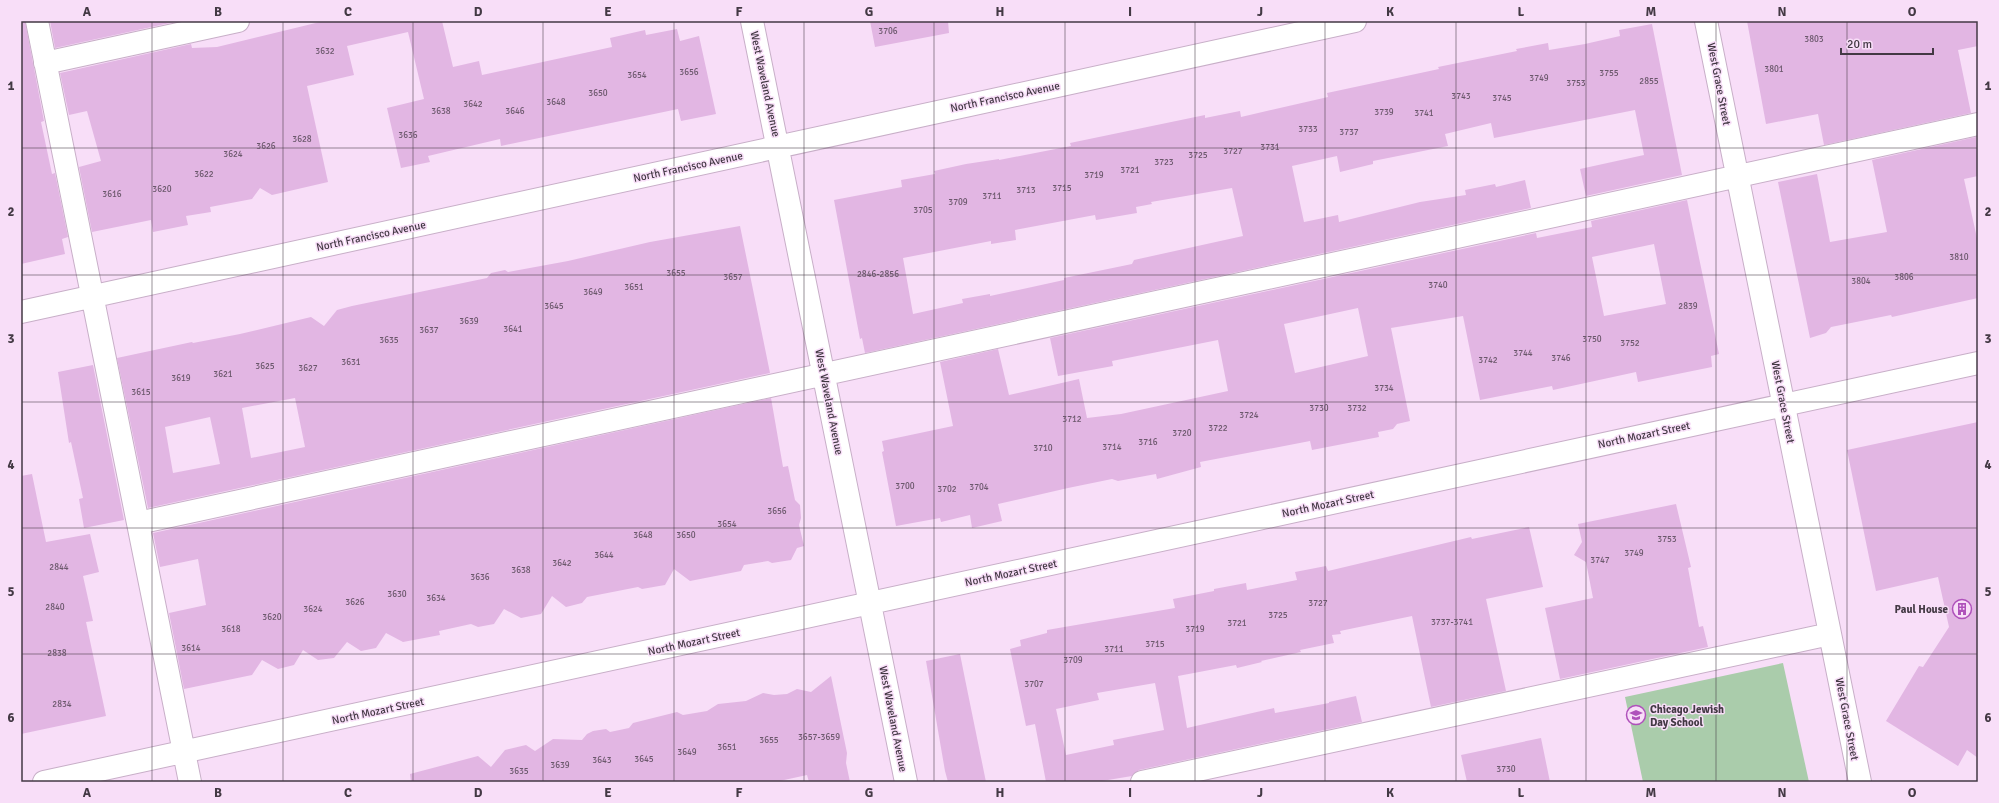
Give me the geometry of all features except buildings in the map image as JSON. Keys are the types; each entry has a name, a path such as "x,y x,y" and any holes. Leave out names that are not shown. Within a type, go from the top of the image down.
{"street":[{"path":"37,21 190,782"},
{"path":"45,63 238,21"},
{"name":"West Waveland Avenue","path":"752,21 906,782"},
{"name":"North Francisco Avenue","path":"21,312 1355,21"},
{"name":"West Grace Street","path":"1706,21 1860,782"},
{"path":"138,523 1978,124"},
{"name":"North Mozart Street","path":"44,782 185,753 1978,363"},
{"path":"1142,782 1830,634"}],"green space":[{"path":"1783,663 1809,782 1643,782 1625,697"}],"place":[{"name":"Paul House","path":"1962,609"},
{"name":"Chicago Jewish Day School","path":"1636,715"}]}
